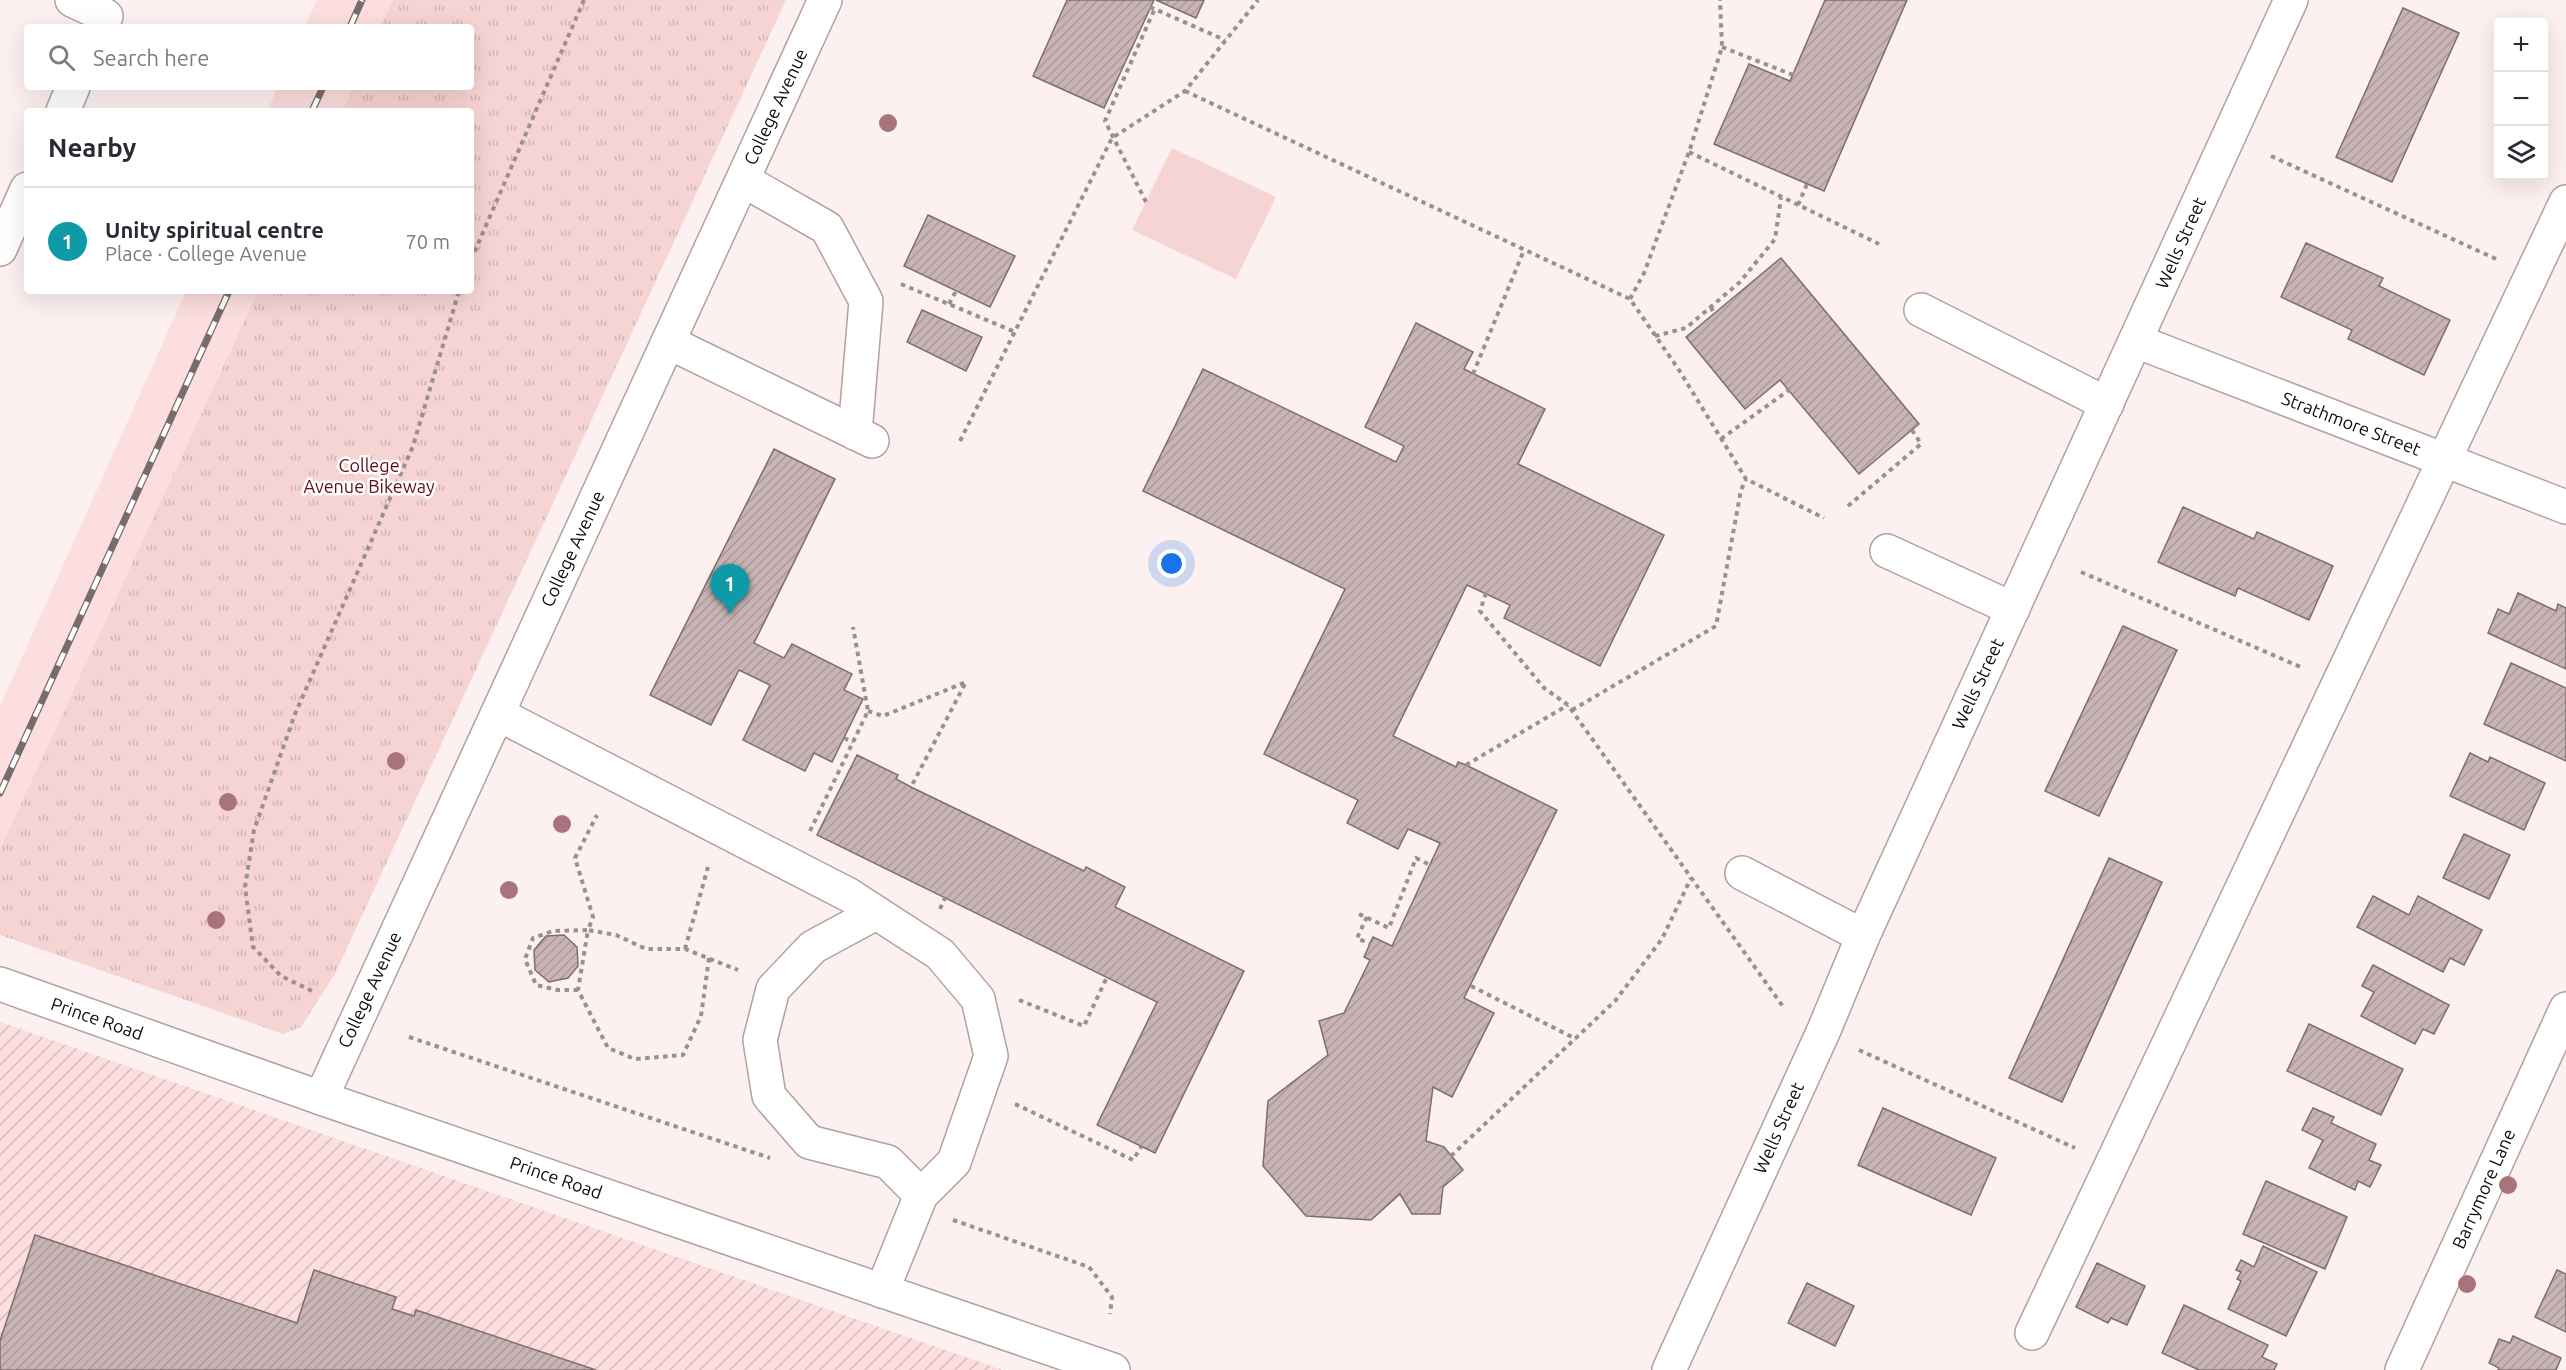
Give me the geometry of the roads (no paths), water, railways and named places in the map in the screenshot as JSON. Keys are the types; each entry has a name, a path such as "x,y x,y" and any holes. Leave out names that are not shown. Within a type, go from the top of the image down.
{"street":[{"path":"72,0 107,14"},
{"name":"College Avenue","path":"321,1098 825,0"},
{"name":"Wells Street","path":"1669,1370 1824,1030 1863,936 2291,0"},
{"path":"64,108 73,90"},
{"path":"668,342 865,437 866,301 827,228 743,180"},
{"path":"0,249 24,196"},
{"path":"2032,1333 2566,202"},
{"path":"1921,310 2107,404"},
{"name":"Strathmore Street","path":"2136,341 2566,507"},
{"path":"1887,551 2013,609"},
{"path":"498,714 840,891 940,954 978,999 991,1056 954,1162 921,1195 882,1291"},
{"path":"1742,873 1863,936"},
{"path":"876,913 813,947 773,989 760,1040 769,1096 809,1142 888,1162 921,1195"},
{"name":"Prince Road","path":"0,984 1097,1368"},
{"name":"Barrymore Lane","path":"2402,1370 2566,1008"}],"railway":[{"path":"351,24 362,0"},
{"path":"313,108 322,90"},
{"path":"0,793 228,294"}],"place":[{"name":"Unity spiritual centre","path":"730,614"}],"park label":[{"name":"College Avenue Bikeway","path":"369,476"}]}
